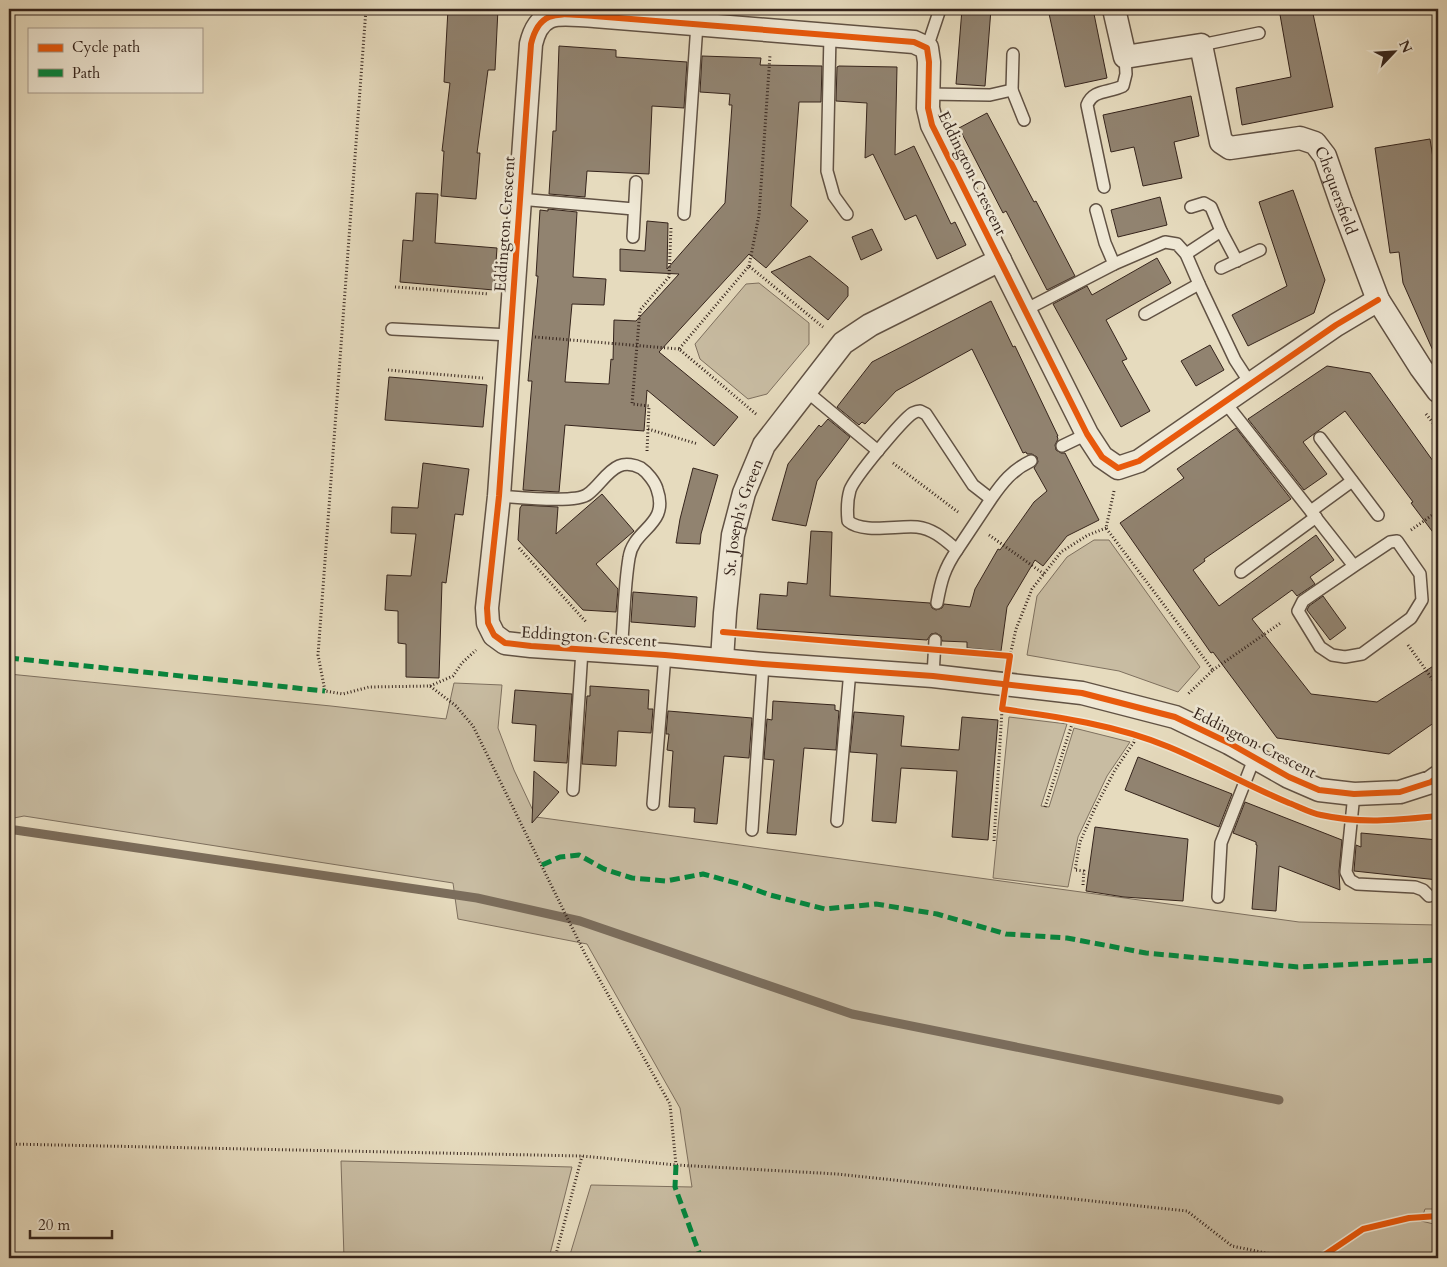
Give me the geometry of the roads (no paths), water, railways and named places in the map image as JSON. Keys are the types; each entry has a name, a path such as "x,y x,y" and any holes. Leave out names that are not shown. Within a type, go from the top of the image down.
{"street":[{"path":"1114,9 1124,57 1201,45"},
{"name":"Eddington Crescent","path":"1224,401 1139,461 1118,468 1102,457 1087,434 932,125 928,108 929,62 927,48 914,42 697,24 594,12 550,16 542,20 534,30 531,44 498,496 487,608 488,623 494,635 505,643 933,676 1082,693 1175,717 1229,743 1289,777 1319,790 1354,794 1400,792 1436,781"},
{"name":"Chequersfield","path":"1201,45 1221,142 1230,148 1300,138 1315,143 1325,156 1378,300 1438,391"},
{"name":"St. Joseph's Green","path":"722,660 724,613 733,535 744,493 764,445 843,343 870,325 1000,260"},
{"path":"1224,401 1336,325 1378,300"}],"lane":[{"path":"927,48 940,9"},
{"path":"684,214 697,24"},
{"path":"1201,45 1259,33"},
{"path":"830,35 827,171 834,196 847,214"},
{"path":"1013,54 1012,90 1024,120"},
{"path":"1104,187 1087,105 1090,98 1095,94 1115,90 1123,86 1126,74 1124,57"},
{"path":"928,94 990,95 1012,90"},
{"path":"633,237 636,182"},
{"path":"520,199 634,208"},
{"path":"1191,207 1204,203 1211,207 1237,261"},
{"path":"1096,210 1105,243 1114,264"},
{"path":"1186,254 1221,231"},
{"path":"1025,310 1114,264 1165,242 1177,244 1186,254 1234,360 1250,383"},
{"path":"1221,268 1260,250"},
{"path":"1145,314 1198,284"},
{"path":"392,329 510,334"},
{"path":"805,390 878,451"},
{"path":"1224,401 1354,566"},
{"path":"958,550 936,532 918,527 860,527 848,521 847,502 850,488 903,422 914,413 920,411 926,414 932,422 973,486 991,499"},
{"path":"1062,446 1087,434"},
{"path":"1320,438 1378,514"},
{"path":"937,603 946,565 1004,480 1019,466 1031,461"},
{"path":"498,496 571,499 587,495 608,474 619,466 629,464 642,469 656,485 661,500 659,512 651,525 636,540 629,555 621,652"},
{"path":"1240,572 1314,514 1352,481"},
{"path":"1397,541 1420,574 1422,600 1411,618 1362,654 1345,657 1332,655 1320,647 1298,611 1303,601 1354,566 1390,542 1397,541"},
{"path":"933,676 935,640"},
{"path":"573,790 582,650"},
{"path":"653,804 665,655"},
{"path":"752,830 763,664"},
{"path":"837,821 850,670"},
{"path":"1218,897 1220,843 1254,758"},
{"path":"1354,794 1346,872 1350,880 1357,884 1415,887 1423,890 1429,896"}],"waterway":[{"path":"9,831 15,830 477,898 580,921 852,1014 1279,1100"}]}
